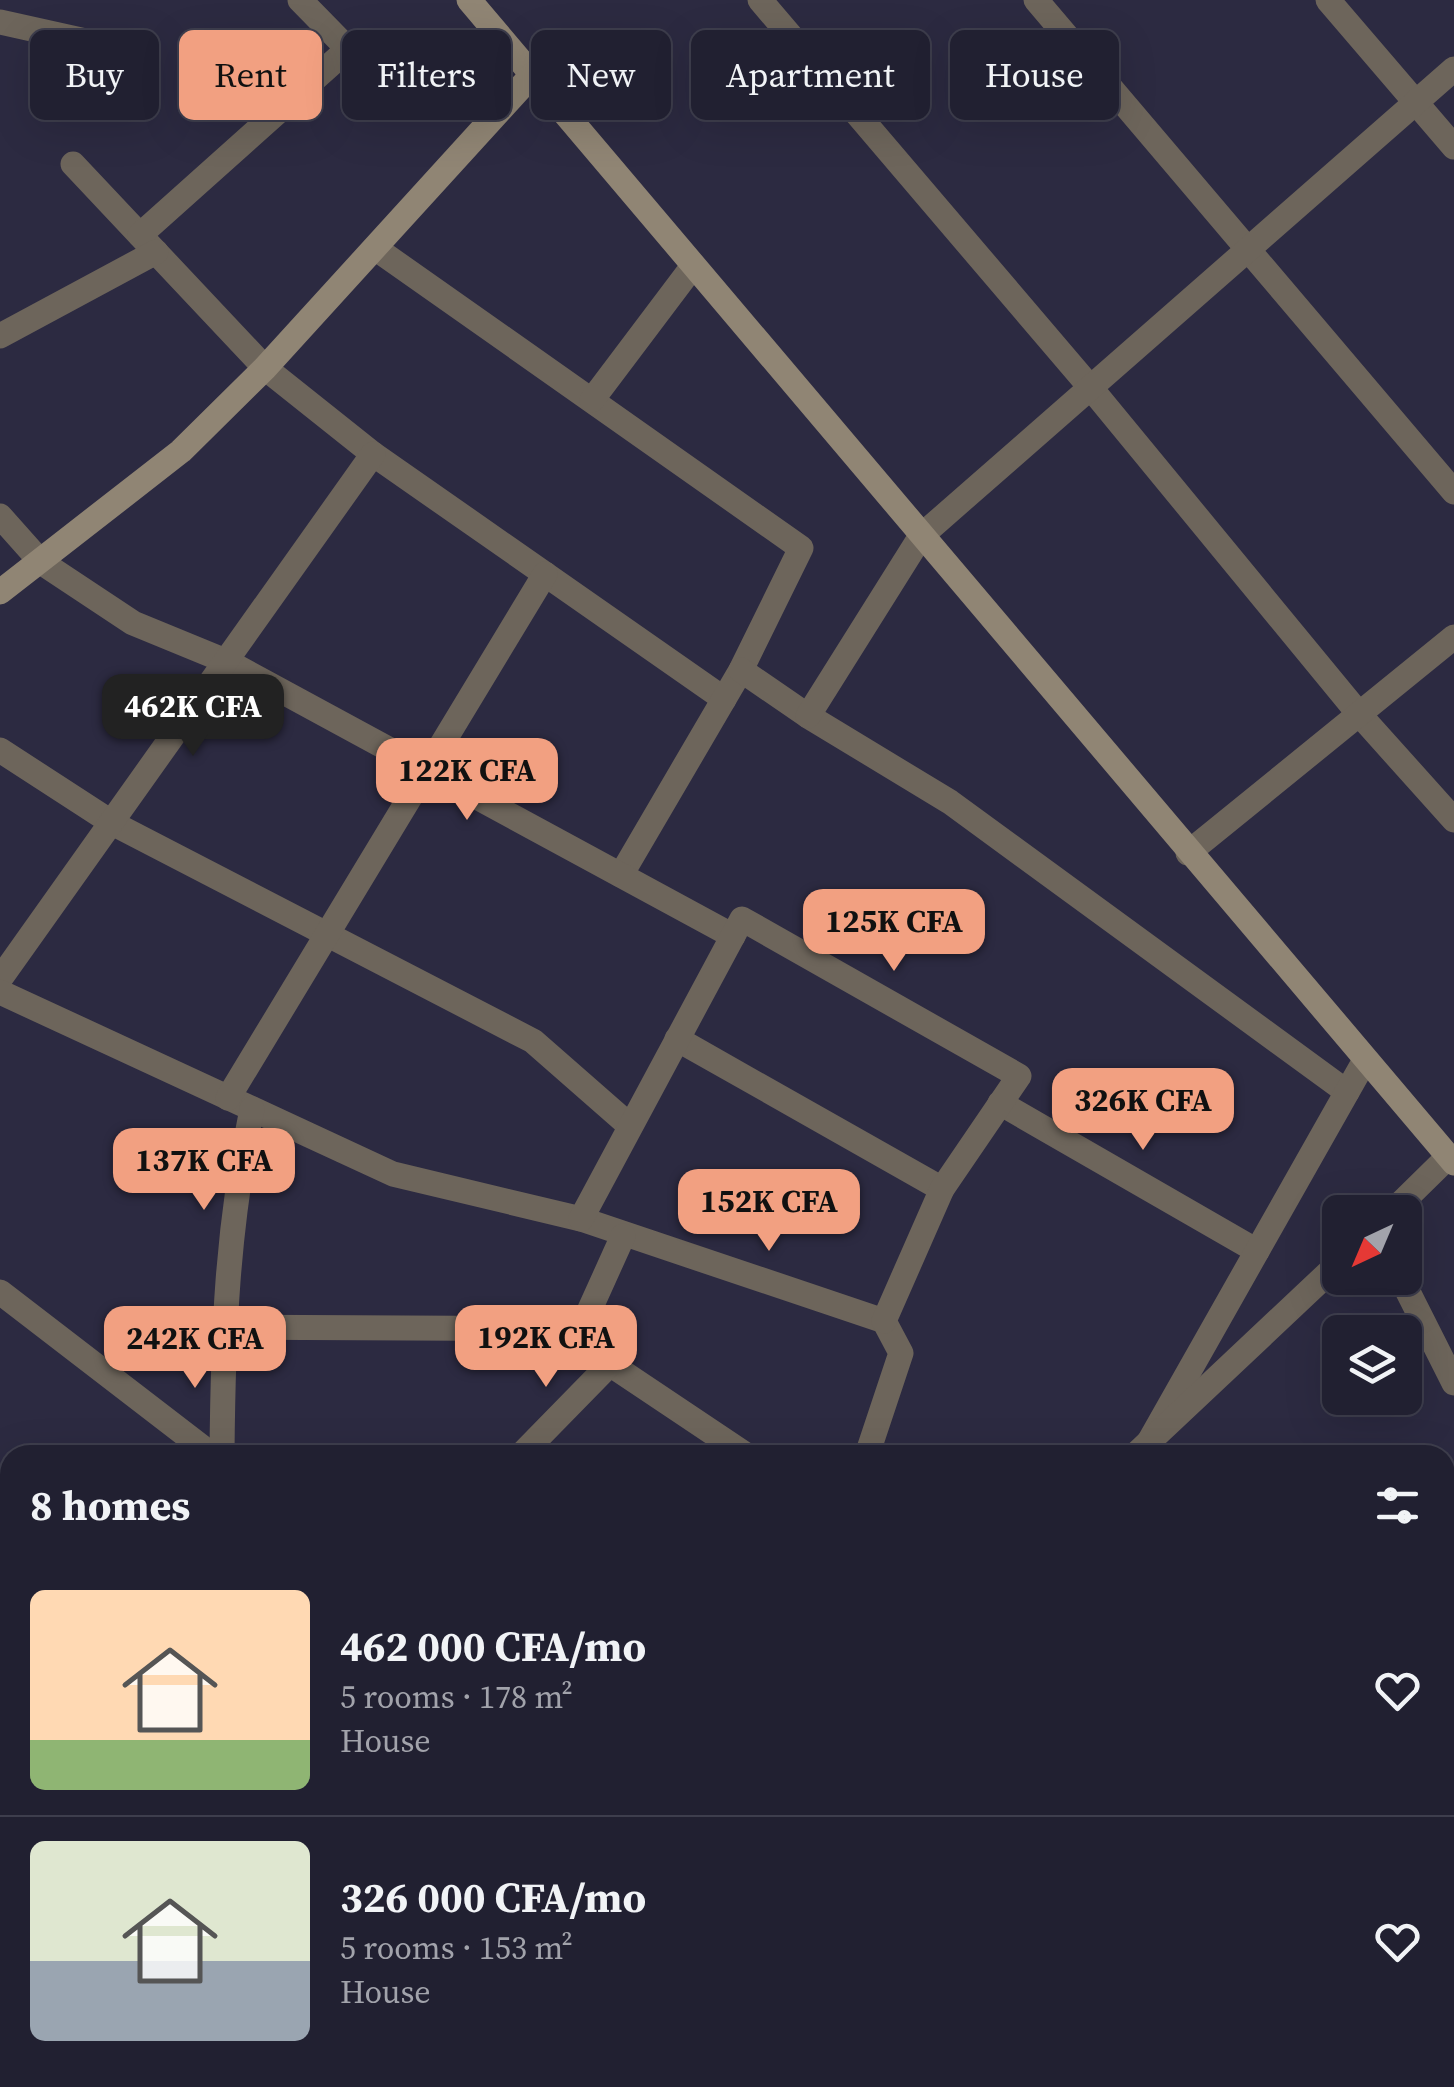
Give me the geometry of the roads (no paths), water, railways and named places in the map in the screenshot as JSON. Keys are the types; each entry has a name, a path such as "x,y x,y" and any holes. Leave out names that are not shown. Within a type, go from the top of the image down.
{"street":[{"path":"0,336 148,244 348,49 300,0"},
{"path":"469,0 531,74"},
{"path":"760,0 1090,387 1359,714 1454,820"},
{"path":"1036,0 1454,492"},
{"path":"1328,0 1454,148"},
{"path":"0,22 36,30"},
{"path":"808,716 921,536 1454,69"},
{"path":"0,592 181,452 265,368 531,76"},
{"path":"570,120 1450,1161 1411,1195"},
{"path":"73,164 265,368 373,454 724,700"},
{"path":"375,248 801,548 741,670 621,875"},
{"path":"592,400 693,266"},
{"path":"0,979 114,824 373,454"},
{"path":"0,516 41,562 133,623 228,662 732,936"},
{"path":"222,1445 222,1327 240,1104 327,935 545,574"},
{"path":"1188,853 1454,636"},
{"path":"741,670 808,716 950,802 1347,1092"},
{"path":"0,750 114,824 533,1041 630,1126"},
{"path":"581,1218 742,919 1019,1076 942,1189 884,1321"},
{"path":"0,992 394,1174 581,1218 623,1236 884,1321 902,1353 879,1445"},
{"path":"677,1039 942,1189"},
{"path":"1144,1445 1364,1062"},
{"path":"1000,1103 1257,1250"},
{"path":"623,1236 581,1328 590,1355 610,1364 729,1445"},
{"path":"1146,1445 1322,1279"},
{"path":"0,1292 199,1445"},
{"path":"1410,1295 1454,1383"},
{"path":"222,1327 581,1328"},
{"path":"531,1445 610,1364"}]}
